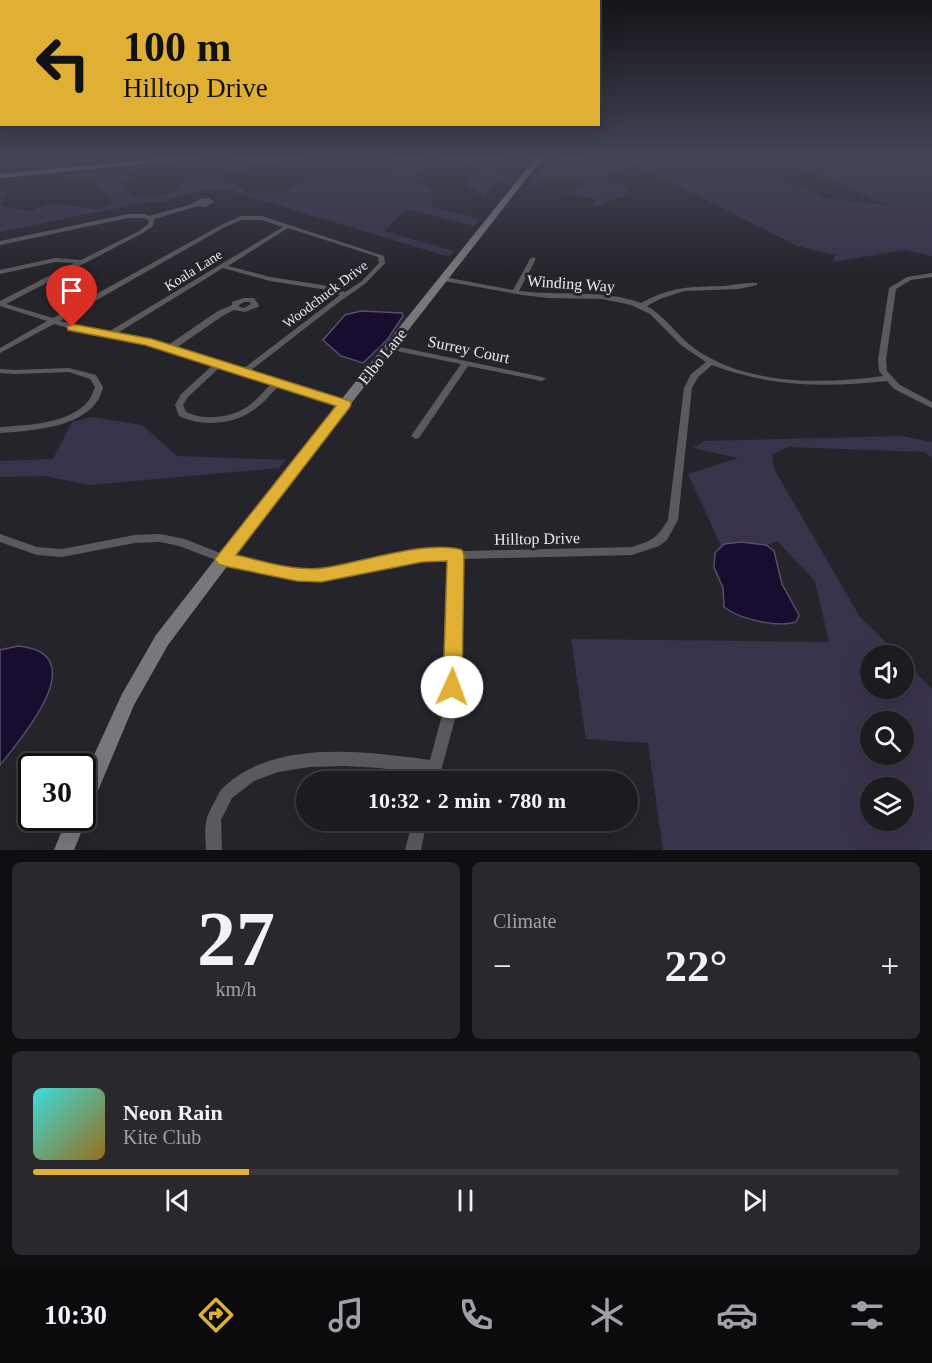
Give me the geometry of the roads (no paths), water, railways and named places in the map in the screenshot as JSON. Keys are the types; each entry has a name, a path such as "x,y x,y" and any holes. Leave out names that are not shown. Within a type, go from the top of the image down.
{"street":[{"name":"Elbo Lane","path":"96,771 121,711 147,662 224,559 510,196"},
{"path":"0,243 123,217 139,215 150,218 196,205"},
{"path":"0,304 145,230 151,225 150,218"},
{"name":"Woodchuck Drive","path":"0,351 50,321 236,220 257,218 381,256 383,261 364,282 245,371"},
{"name":"Koala Lane","path":"111,334 288,226"},
{"path":"515,292 533,259"},
{"path":"0,272 55,260 82,262"},
{"path":"222,266 270,279 322,286 345,294"},
{"path":"932,275 903,280 893,288 882,360 883,370 888,378 905,392 932,405"},
{"name":"Winding Way","path":"444,279 515,292 548,296 606,298 642,306 659,315 686,346 710,362 747,373 798,383 831,384 888,378"},
{"path":"642,306 661,294 676,289 735,288 755,284"},
{"path":"0,304 50,321 170,348 345,404"},
{"path":"170,348 221,313 234,307"},
{"name":"Surrey Court","path":"390,347 542,380"},
{"name":"Hilltop Drive","path":"0,538 37,551 62,553 135,539 160,538 181,542 224,559 297,574 315,575 346,572 422,556 619,552 644,548 655,543 669,529 675,511 688,388 694,376 710,362"},
{"path":"219,363 184,396 179,405 182,414 202,420 240,414 252,407 277,383"},
{"path":"416,436 466,363"},
{"path":"0,371 76,371 93,377 99,387 96,396 83,410 51,425 0,430"},
{"path":"434,771 448,719 452,687 456,555"},
{"path":"214,850 214,818 220,804 239,783 264,769 292,762 320,760 387,761 420,771"},
{"path":"64,850 72,831"},
{"path":"413,850 417,831"}]}
